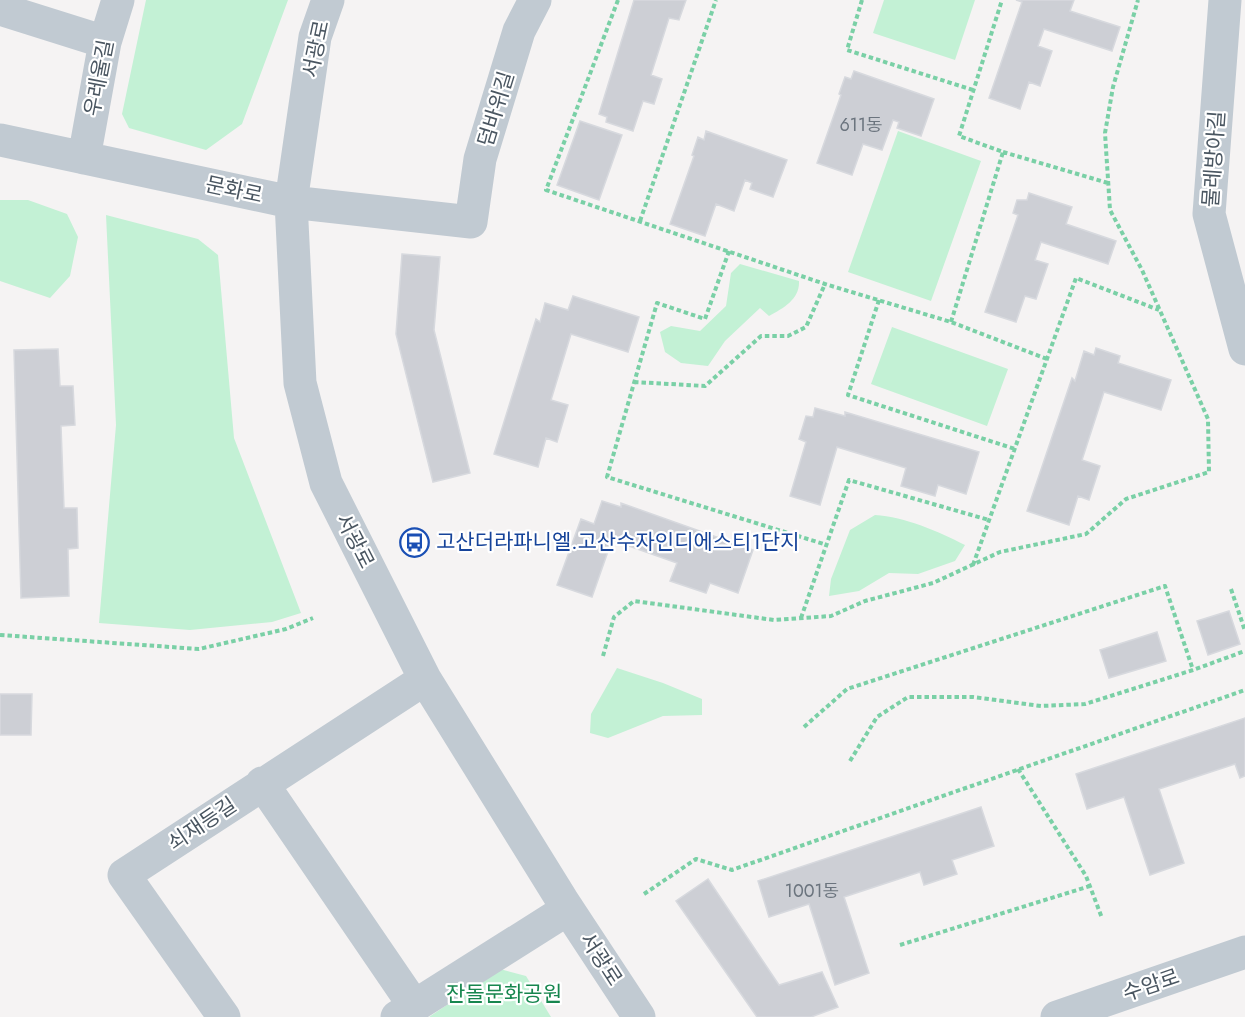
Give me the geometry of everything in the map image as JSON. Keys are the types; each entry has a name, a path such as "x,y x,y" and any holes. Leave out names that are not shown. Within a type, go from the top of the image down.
{"street":[{"name":"우레울길","path":"84,158 105,42 118,0"},
{"name":"서광로","path":"328,0 315,37 291,202 300,383 326,483 425,679 568,909 639,1017"},
{"name":"덤바위길","path":"471,222 480,159 519,31 535,0"},
{"name":"물레방아길","path":"1225,0 1209,214 1245,349"},
{"path":"0,9 105,42"},
{"name":"문화로","path":"0,140 291,202 471,222"},
{"name":"쇠재등길","path":"224,1017 124,875 425,679"},
{"path":"262,783 406,1012 568,909"},
{"name":"수암로","path":"1057,1017 1245,952"}],"path":[{"path":"618,0 546,190 825,284 951,322 1047,359"},
{"path":"640,221 716,0"},
{"path":"862,0 846,50 973,90"},
{"path":"1002,0 959,136 1108,183"},
{"path":"603,656 614,617 634,601 774,620 831,616 865,601 933,583 1000,552 1086,534 1126,499 1209,472 1208,419 1160,310 1110,210 1105,133 1111,98 1137,0"},
{"path":"951,322 1004,152"},
{"path":"729,251 705,319 657,303 607,477 827,545"},
{"path":"973,565 1076,278 1160,310"},
{"path":"634,382 705,386 760,336 788,336 806,327 825,284"},
{"path":"879,300 848,395 1015,449"},
{"path":"801,618 849,480 989,520"},
{"path":"804,727 847,689 1165,586 1193,670"},
{"path":"1231,589 1245,631"},
{"path":"0,635 199,649 286,628 312,618"},
{"path":"850,761 877,717 909,698 973,697 1041,706 1085,704 1245,651"},
{"path":"644,894 696,859 732,870 1245,690"},
{"path":"1018,770 1086,876 1102,918"},
{"path":"900,945 1090,886"}],"green space":[{"path":"146,0 288,0 242,124 206,150 129,128 122,114"},
{"path":"884,0 975,0 955,60 873,33"},
{"path":"898,131 981,161 931,301 848,272"},
{"path":"0,200 28,200 67,214 78,237 70,276 50,298 0,281"},
{"path":"106,215 198,239 218,255 234,438 301,613 272,622 190,630 99,623 116,425"},
{"path":"740,264 799,281 797,293 785,306 769,316 760,308 725,341 708,366 681,363 665,352 660,332 671,326 700,331 726,306 731,273"},
{"path":"892,327 1008,369 987,426 871,384"},
{"path":"875,515 921,526 965,545 955,561 918,574 889,573 859,591 829,596 831,579 850,530"},
{"path":"617,668 702,699 702,715 663,716 608,738 590,733 591,714"},
{"name":"잔돌문화공원","path":"500,969 526,976 551,1017 429,1017"}],"building":[{"path":"634,0 686,0 679,20 669,18 651,75 662,79 654,104 643,101 633,131 606,122 607,117 599,114"},
{"path":"1016,0 1074,0 1070,11 1120,27 1112,51 1044,29 1038,46 1052,51 1040,86 1029,82 1020,109 989,98 1022,2"},
{"path":"854,71 934,99 921,136 897,128 899,122 893,120 882,150 863,144 852,175 817,163 845,77 851,79"},
{"path":"580,121 622,135 599,200 557,185"},
{"path":"706,131 787,160 773,197 750,189 752,183 745,180 734,211 716,204 705,236 670,224 694,156 692,155 698,137 704,140"},
{"path":"1029,193 1072,207 1066,224 1116,241 1108,264 1041,242 1035,260 1048,264 1036,299 1025,296 1016,322 985,312 1018,215 1013,213 1017,200 1027,200"},
{"path":"402,254 440,257 434,330 470,473 433,482 396,334"},
{"path":"573,296 639,317 628,352 571,334 551,400 568,405 557,442 546,438 538,467 494,454 536,319 540,322 545,303 568,310"},
{"path":"1096,348 1120,356 1118,363 1171,380 1161,410 1104,392 1082,460 1100,466 1089,500 1078,496 1069,525 1027,511 1072,378 1075,381 1084,351 1094,355"},
{"path":"58,349 60,386 73,386 75,425 61,426 64,508 77,508 78,548 68,549 69,596 21,598 14,350"},
{"path":"815,408 845,416 845,412 979,452 966,494 938,485 935,496 901,486 906,468 837,447 820,505 790,496 806,442 799,439 806,416 813,417"},
{"path":"602,501 621,507 621,503 753,550 738,593 710,583 706,593 670,581 677,563 612,540 592,597 557,585 581,519 594,524"},
{"path":"1229,611 1240,644 1208,655 1197,621"},
{"path":"1157,632 1166,661 1109,678 1100,650"},
{"path":"0,694 32,694 31,735 0,735"},
{"path":"1245,718 1245,776 1240,778 1235,764 1159,789 1184,863 1150,875 1124,797 1087,809 1076,774"},
{"path":"981,807 994,846 952,860 957,874 924,885 920,872 844,897 869,973 835,985 809,904 769,917 758,881"},
{"path":"708,879 779,985 822,972 838,1007 811,1017 757,1017 676,901"}],"place":[{"name":"고산더라파니엘.고산수자인디에스티1단지","path":"415,542"}]}
